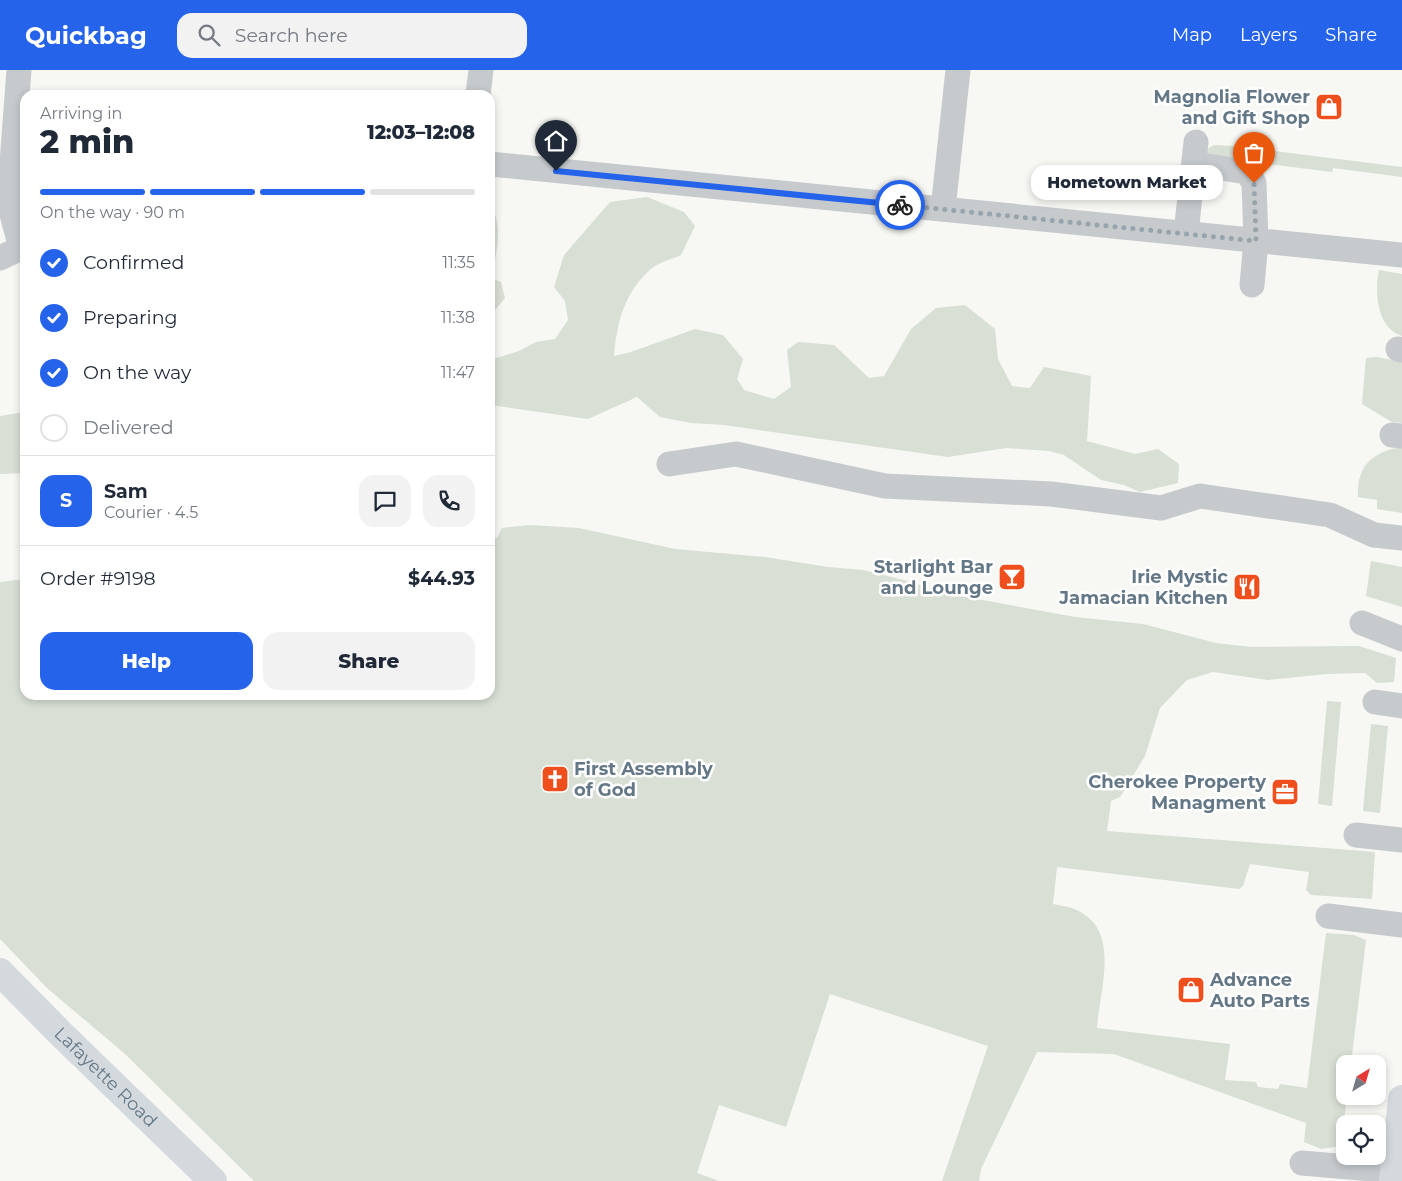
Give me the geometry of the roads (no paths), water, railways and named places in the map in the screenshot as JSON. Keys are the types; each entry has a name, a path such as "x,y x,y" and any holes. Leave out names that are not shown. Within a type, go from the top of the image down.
{"main road":[{"name":"Lafayette Road","path":"0,972 60,1033 213,1181"},
{"path":"1393,1176 1401,1113"}],"street":[{"path":"15,251 9,203 19,70"},
{"path":"479,90 481,70"},
{"path":"943,209 958,70"},
{"path":"1186,234 1195,153 1247,172 1254,183 1256,241 1252,286"},
{"path":"495,164 1402,256"},
{"path":"669,464 736,454 884,486 1052,494 1161,508 1200,496 1330,515 1374,535 1402,538"},
{"path":"1362,623 1402,638"},
{"path":"1375,702 1402,706"},
{"path":"1356,835 1402,840"},
{"path":"1328,916 1402,925"},
{"path":"1302,1163 1393,1176"}],"place":[{"name":"Magnolia Flower and Gift Shop","path":"1329,107"},
{"name":"Hometown Market","path":"1254,183"},
{"name":"Starlight Bar and Lounge","path":"1012,577"},
{"name":"Irie Mystic Jamacian Kitchen","path":"1247,587"},
{"name":"First Assembly of God","path":"555,779"},
{"name":"Cherokee Property Managment","path":"1285,792"},
{"name":"Advance Auto Parts","path":"1191,990"}]}
